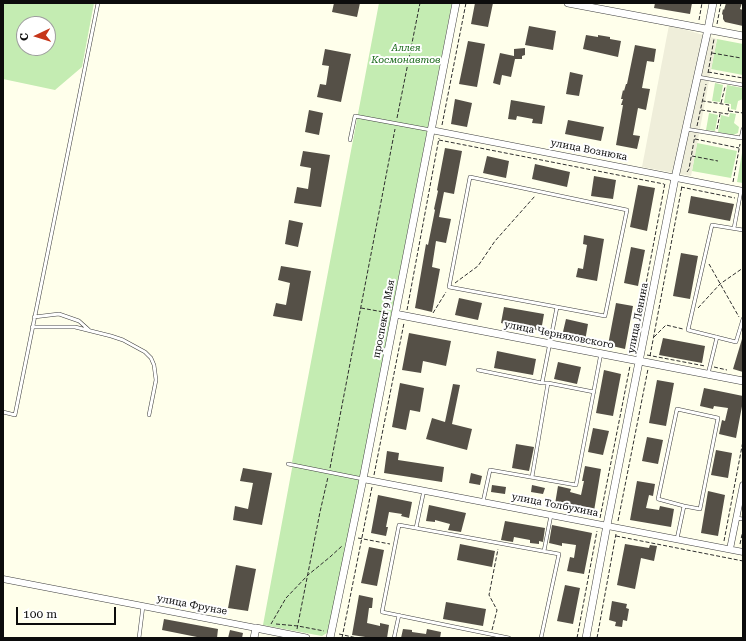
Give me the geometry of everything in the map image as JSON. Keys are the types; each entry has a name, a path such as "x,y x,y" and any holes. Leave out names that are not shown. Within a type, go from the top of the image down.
{"street":[{"name":"проспект 9 Мая","path":"330,636 363,478 456,3"},
{"path":"568,3 743,36"},
{"name":"улица Ленина","path":"586,638 640,361 679,178 686,129 713,3"},
{"name":"улица Вознюка","path":"431,130 742,191"},
{"name":"улица Черняховского","path":"395,314 743,381"},
{"name":"улица Толбухина","path":"363,478 741,551"},
{"path":"730,549 740,518 743,485"},
{"name":"улица Фрунзе","path":"3,579 306,638"},
{"path":"254,638 256,628"}],"lane":[{"path":"3,412 15,415 98,3"},
{"path":"697,77 743,85"},
{"path":"350,140 354,116 431,130"},
{"path":"686,129 741,138 743,129"},
{"path":"470,177 540,191 627,210 605,316 449,287 470,177"},
{"path":"734,228 742,191"},
{"path":"742,321 736,342 688,330 712,225 743,230"},
{"path":"542,383 557,306"},
{"path":"34,317 59,314 79,322 91,331"},
{"path":"32,327 75,327 111,336 130,343 145,352 151,358 154,365 156,380 149,416"},
{"path":"708,374 717,337"},
{"path":"483,502 490,470 576,485 601,353"},
{"path":"478,370 594,392"},
{"path":"532,477 548,383"},
{"path":"677,409 718,418 700,509 684,506 658,499 677,409"},
{"path":"288,464 363,478"},
{"path":"416,528 424,490"},
{"path":"678,539 684,506"},
{"path":"544,551 552,515"},
{"path":"509,638 382,612 399,525 559,554 541,638"},
{"path":"139,638 143,606"},
{"path":"394,638 398,616"}],"path":[{"path":"296,636 420,3"},
{"path":"699,21 702,3"},
{"path":"721,3 708,72 743,78"},
{"path":"712,53 741,58"},
{"path":"706,79 689,169 679,178 681,188 650,356 710,366 730,371"},
{"path":"721,104 726,82"},
{"path":"700,110 728,114 729,105 702,101"},
{"path":"728,110 743,114"},
{"path":"716,134 720,113"},
{"path":"695,139 740,148"},
{"path":"439,140 665,185"},
{"path":"732,189 740,143 743,144"},
{"path":"692,156 718,161"},
{"path":"577,638 667,176"},
{"path":"681,188 740,199"},
{"path":"429,321 449,287 478,266 495,241 540,191"},
{"path":"704,256 742,321"},
{"path":"691,315 720,284 743,268"},
{"path":"360,308 395,314"},
{"path":"654,338 666,325 688,330"},
{"path":"597,638 649,362"},
{"path":"722,548 743,441"},
{"path":"741,551 743,530"},
{"path":"616,536 743,561"},
{"path":"357,638 330,636 298,626 270,624 286,598 308,575 350,538 395,545"},
{"path":"491,634 497,610 489,595 499,543"}],"green space":[{"path":"3,3 94,3 82,67 55,90 3,79"},
{"name":"Аллея Космонавтов","path":"379,3 452,3 330,631 322,636 263,625 292,462"},
{"path":"717,39 743,44 743,75 711,69"},
{"path":"715,83 723,85 720,102 712,101"},
{"path":"727,85 743,88 743,99 738,101 736,110 731,109 731,104 724,103"},
{"path":"709,113 718,115 715,131 706,130"},
{"path":"730,113 736,114 734,123 739,127 738,133 733,135 718,132 721,115 729,117"},
{"path":"697,143 737,151 731,178 692,171"},
{"path":"742,153 743,154 743,183 737,182"}],"shaded area":[{"path":"669,25 717,39 691,176 642,167"}],"building":[{"path":"334,3 360,3 357,17 332,12"},
{"path":"475,3 493,3 488,27 471,24"},
{"path":"655,3 692,3 690,14 654,8"},
{"path":"726,3 742,3 740,9 743,10 743,26 725,22 722,14"},
{"path":"529,26 556,31 553,50 525,45"},
{"path":"586,35 610,37 610,39 621,41 618,57 583,49"},
{"path":"468,41 485,44 477,87 459,84"},
{"path":"635,45 656,49 654,62 647,61 642,88 650,89 646,110 638,108 633,135 640,136 637,149 616,145 623,105 621,105 623,99 621,99 623,90 624,91 627,84"},
{"path":"525,48 525,55 522,56 522,59 515,59 511,77 502,75 500,85 493,83 500,53 514,56 514,49"},
{"path":"325,49 351,54 341,102 317,97 320,84 326,85 329,66 322,65"},
{"path":"570,72 583,75 579,96 566,94"},
{"path":"455,99 472,103 467,127 451,124"},
{"path":"511,100 545,106 542,124 532,123 533,119 517,116 516,120 508,119"},
{"path":"309,110 323,113 319,135 305,132"},
{"path":"568,120 604,127 601,141 565,134"},
{"path":"445,148 462,151 454,194 444,192 439,217 451,219 446,243 436,241 432,267 440,269 432,312 415,308 426,244 428,245 435,210 437,190"},
{"path":"303,151 330,155 321,207 294,203 297,187 308,189 311,168 300,166"},
{"path":"487,156 509,161 506,178 483,173"},
{"path":"535,164 570,172 567,187 532,179"},
{"path":"594,176 616,180 613,199 591,196"},
{"path":"638,185 655,188 647,231 630,227"},
{"path":"691,196 734,204 730,221 688,213"},
{"path":"289,220 303,223 298,247 285,244"},
{"path":"584,235 604,239 597,281 576,277 578,268 583,269 587,245 583,244"},
{"path":"631,247 645,250 638,286 624,283"},
{"path":"681,253 698,256 690,299 673,296"},
{"path":"281,266 311,271 302,321 273,316 276,303 286,305 290,283 278,280"},
{"path":"459,298 482,303 478,320 455,315"},
{"path":"616,303 633,306 625,349 608,345"},
{"path":"504,307 544,314 541,331 501,323"},
{"path":"566,319 588,324 585,341 562,336"},
{"path":"409,333 451,341 446,366 423,361 421,373 402,370"},
{"path":"663,338 705,346 702,363 659,355"},
{"path":"743,339 743,372 733,369"},
{"path":"497,351 536,359 533,375 494,368"},
{"path":"558,362 581,367 577,384 554,379"},
{"path":"604,370 621,374 613,416 596,413"},
{"path":"657,380 674,383 666,426 649,423"},
{"path":"400,383 424,388 420,412 410,410 406,430 392,427"},
{"path":"453,384 460,385 452,424 472,429 467,450 426,439 432,418 445,422"},
{"path":"704,388 743,396 736,438 719,434 722,420 725,421 728,408 714,406 713,409 700,406"},
{"path":"593,428 609,431 603,455 588,452"},
{"path":"647,437 663,440 658,464 642,461"},
{"path":"516,444 534,447 529,471 512,468"},
{"path":"716,450 732,453 728,478 711,475"},
{"path":"387,451 399,453 398,460 444,467 442,482 384,473"},
{"path":"585,466 601,469 594,511 555,504 558,486 571,489 570,492 581,495"},
{"path":"243,468 272,473 262,525 233,520 235,506 248,509 253,483 240,481"},
{"path":"471,473 482,476 480,485 469,483"},
{"path":"637,481 655,484 653,496 649,495 646,508 659,510 660,506 674,509 671,527 630,520"},
{"path":"492,485 506,487 505,494 491,492"},
{"path":"532,485 545,488 543,494 531,492"},
{"path":"708,491 725,495 718,536 701,533"},
{"path":"378,495 412,502 409,518 401,516 402,514 389,512 386,536 371,533"},
{"path":"429,505 466,513 461,532 448,530 450,524 435,520 435,522 426,521"},
{"path":"505,521 545,528 543,542 539,541 539,544 530,543 530,540 514,537 513,542 501,540"},
{"path":"552,525 592,533 584,574 567,571 570,557 574,558 576,545 562,543 562,546 549,543"},
{"path":"460,544 495,551 492,567 457,560"},
{"path":"625,544 649,548 650,545 657,546 654,561 641,558 635,589 617,585"},
{"path":"369,547 384,550 377,586 361,583"},
{"path":"236,565 256,569 248,611 228,608"},
{"path":"565,585 580,588 573,624 557,621"},
{"path":"359,595 373,598 372,608 369,608 367,623 380,626 380,623 389,625 387,638 372,638 352,635"},
{"path":"612,601 627,604 626,608 629,609 627,621 623,620 622,627 615,626 616,622 609,620"},
{"path":"446,602 486,609 483,626 443,619"},
{"path":"164,619 218,629 217,638 202,638 162,630"},
{"path":"403,629 426,634 427,629 441,632 440,638 401,638"},
{"path":"230,630 243,633 242,638 228,638"}]}
